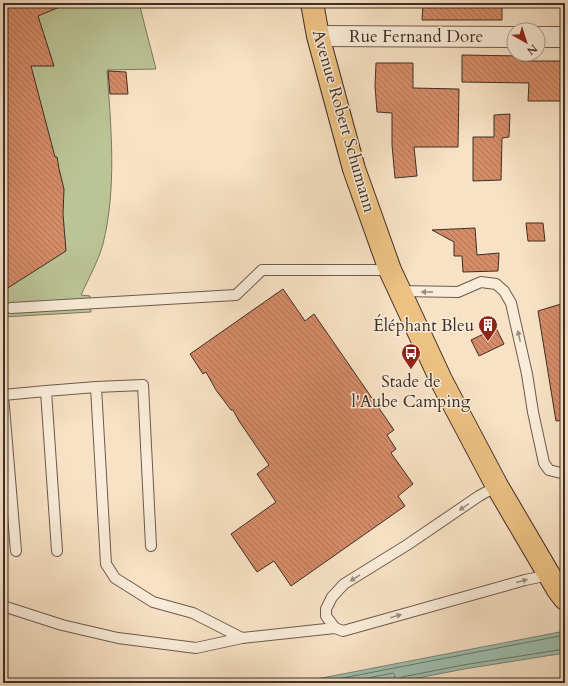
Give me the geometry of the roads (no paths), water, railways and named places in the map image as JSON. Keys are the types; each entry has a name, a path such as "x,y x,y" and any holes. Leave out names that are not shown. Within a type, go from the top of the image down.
{"main road":[{"name":"Avenue Robert Schumann","path":"312,3 318,36 354,170 390,270 440,380 497,486 559,588"}],"street":[{"name":"Rue Fernand Dore","path":"318,36 506,37"},
{"path":"546,37 565,37"}],"lane":[{"path":"11,308 236,295 262,270 390,270"},
{"path":"400,291 458,292 481,282 496,284 504,292 511,303 527,374 533,412 544,463 550,470 565,474"},
{"path":"16,552 3,395 96,387 143,385 151,546"},
{"path":"96,387 106,564 115,578 153,602 193,613 242,638"},
{"path":"46,391 57,551"},
{"path":"335,628 326,616 326,609 332,597 344,584 407,545 479,496 497,486"},
{"path":"3,606 62,625 118,638 196,648 242,638 335,628 343,631 524,580 559,588"}],"water":[{"path":"565,631 565,653 464,669 392,683 296,683"}],"place":[{"name":"Éléphant Bleu","path":"488,342"},
{"name":"Stade de l'Aube Camping","path":"411,370"}]}
